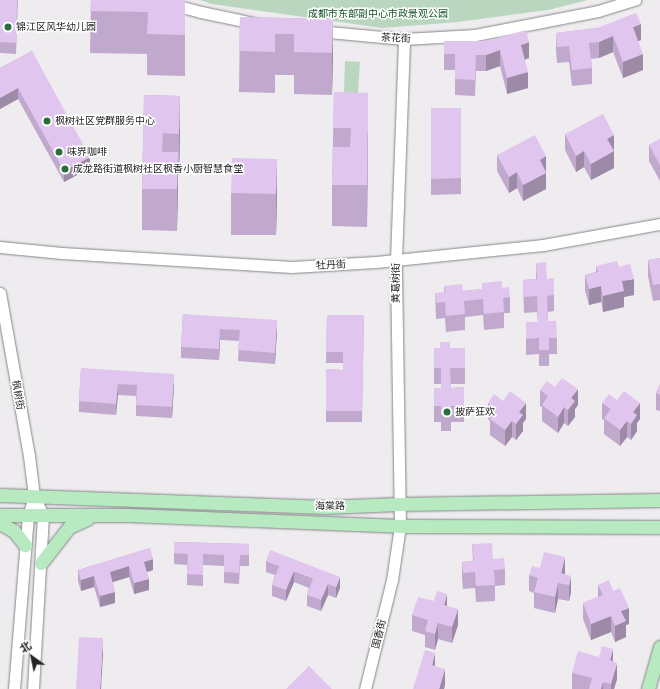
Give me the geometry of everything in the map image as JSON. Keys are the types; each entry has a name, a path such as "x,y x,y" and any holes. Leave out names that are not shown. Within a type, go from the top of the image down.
{"main road":[{"name":"海棠路","path":"0,495 255,506 326,507 399,504 660,500"},
{"name":"海棠路","path":"0,515 102,516 400,526 660,527"},
{"path":"41,563 69,527 77,522 102,516"},
{"path":"0,522 14,531 25,545"},
{"path":"648,689 660,647"}],"street":[{"path":"156,0 201,12 261,24"},
{"name":"茶花街","path":"309,30 404,39 475,35 598,11 634,0"},
{"name":"黄葛树街","path":"400,526 396,260 404,39"},
{"name":"牡丹街","path":"0,247 69,253 292,266 396,260 543,246 660,224"},
{"name":"枫树街","path":"0,293 29,456 34,496 43,515 32,689"},
{"name":"枫树街","path":"14,689 28,516 34,496"},
{"name":"国香街","path":"365,689 392,580 400,526"}],"green space":[{"name":"成都市东部副中心市政景观公园","path":"200,0 588,0 548,10 458,22 382,28 212,4"},
{"path":"345,61 360,62 358,93 344,93"}],"building":[{"name":"锦江区风华幼儿园","path":"0,0 17,0 16,43 0,42"},
{"path":"91,0 185,0 185,35 147,34 148,12 90,11"},
{"path":"636,13 641,24 633,27 643,54 623,62 613,36 599,42 589,43 592,68 572,70 569,46 557,47 556,33 597,28"},
{"path":"240,17 333,19 332,53 294,52 294,34 275,34 275,52 239,51"},
{"path":"526,30 529,42 521,45 528,72 507,78 500,50 486,55 476,55 475,80 455,79 455,54 444,54 444,41 486,41"},
{"path":"32,51 90,157 64,171 18,88 0,98 0,68"},
{"path":"334,92 368,93 367,185 332,185 333,147 350,147 351,128 333,128"},
{"path":"144,95 180,96 179,134 163,133 162,152 178,152 177,189 142,189"},
{"path":"431,108 461,108 461,178 431,179"},
{"path":"603,114 614,135 607,139 614,151 591,164 584,151 576,156 565,134"},
{"path":"535,135 546,156 540,160 546,173 523,185 517,172 509,177 497,155"},
{"path":"660,139 660,165 649,145"},
{"path":"232,158 277,159 276,194 231,193"},
{"path":"660,258 660,284 653,285 648,260"},
{"path":"617,261 619,267 630,264 634,279 622,281 624,291 603,296 601,286 589,289 585,275 598,272 596,266"},
{"path":"546,262 547,279 554,278 554,295 547,296 548,321 556,321 557,338 549,338 549,350 539,350 539,338 526,339 526,322 538,322 537,296 524,297 523,280 537,279 536,263"},
{"path":"502,281 502,288 509,287 510,297 503,298 504,312 484,314 483,299 464,301 465,314 446,316 445,302 436,303 435,293 445,292 444,286 462,284 463,291 482,289 482,283"},
{"path":"183,314 277,320 275,353 238,350 240,330 220,329 219,349 181,347"},
{"path":"327,315 364,315 362,411 326,411 326,369 343,370 343,352 326,352"},
{"path":"440,342 450,342 450,348 465,348 465,368 450,368 451,388 464,387 464,406 451,406 451,415 441,415 441,406 434,406 434,388 441,388 441,368 434,368 434,348 440,348"},
{"path":"81,368 174,374 172,407 136,405 137,385 118,384 116,404 79,401"},
{"path":"562,378 578,389 571,398 575,401 568,410 564,407 558,417 542,405 548,396 540,390 547,381 555,387"},
{"path":"660,384 660,395 656,393"},
{"path":"510,391 526,403 519,412 523,415 516,424 512,421 505,430 490,419 496,409 488,403 494,394 503,401"},
{"path":"624,391 640,403 633,412 637,415 631,424 627,421 620,430 604,418 611,409 602,403 609,394 617,400"},
{"path":"174,542 249,544 249,555 240,555 239,573 224,572 224,555 203,554 203,575 187,574 188,554 174,553"},
{"path":"492,543 493,559 504,558 505,569 494,570 495,585 476,586 475,572 463,573 462,562 474,561 472,544"},
{"path":"150,548 153,559 144,562 149,579 134,583 129,566 110,572 115,592 100,596 94,576 81,580 78,570"},
{"path":"270,550 340,577 336,587 328,584 321,600 307,595 313,578 294,571 286,590 272,585 279,566 266,561"},
{"path":"544,552 565,557 561,573 571,576 569,585 558,583 555,597 534,592 538,578 529,575 532,566 540,568"},
{"path":"609,580 613,591 620,588 629,608 621,611 626,621 615,626 611,616 591,624 583,603 603,595 598,585"},
{"path":"437,591 447,594 444,605 458,609 452,627 438,623 435,634 425,631 428,620 412,615 418,597 434,601"},
{"path":"79,637 103,638 100,689 76,689"},
{"path":"602,646 613,649 610,660 617,663 611,684 603,682 601,689 589,689 592,678 572,673 578,651 599,657"},
{"path":"425,650 435,653 432,665 445,669 439,689 413,689"},
{"path":"309,666 332,689 286,689"}],"place":[{"name":"锦江区风华幼儿园","path":"8,27"},
{"name":"枫树社区党群服务中心","path":"47,121"},
{"name":"味界咖啡","path":"59,152"},
{"name":"成龙路街道枫树社区枫香小厨智慧食堂","path":"65,169"},
{"name":"披萨狂欢","path":"447,412"}]}
